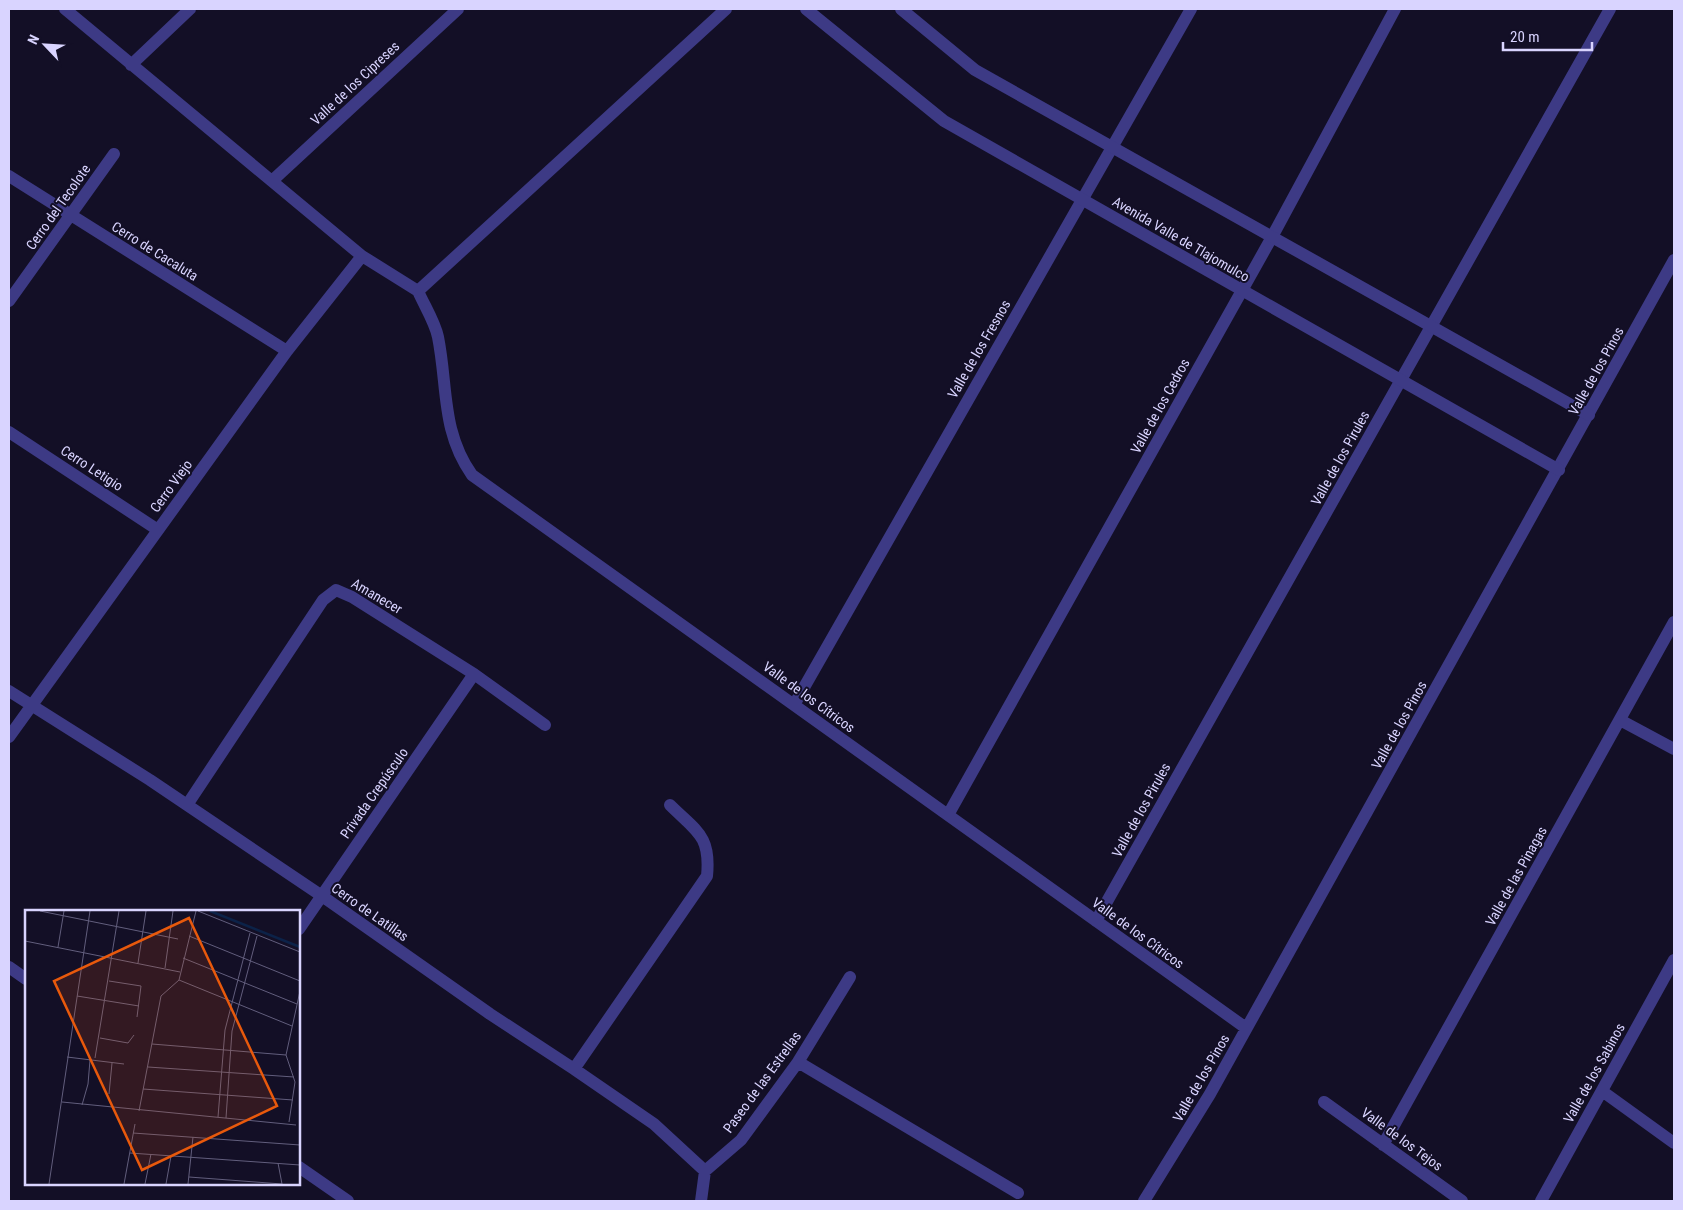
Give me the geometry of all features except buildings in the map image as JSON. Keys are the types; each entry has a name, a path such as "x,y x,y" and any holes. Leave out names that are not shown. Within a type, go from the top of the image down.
{"street":[{"path":"64,9 273,180 362,256 418,291 726,9"},
{"path":"131,65 190,9"},
{"name":"Valle de los Cipreses","path":"273,180 458,9"},
{"name":"Avenida Valle de Tlajomulco","path":"806,9 944,121 1559,470"},
{"path":"901,9 975,70 1589,416"},
{"name":"Valle de los Fresnos","path":"794,706 1191,9"},
{"name":"Valle de los Cedros","path":"948,815 1272,237 1395,9"},
{"name":"Valle de los Pirules","path":"1096,921 1610,9"},
{"name":"Cerro del Tecolote","path":"9,301 71,217 114,154"},
{"name":"Cerro de Cacaluta","path":"9,176 71,217 287,350"},
{"name":"Cerro Viejo","path":"9,737 287,350 362,256"},
{"name":"Valle de los Pinos","path":"1144,1201 1210,1094 1559,470 1674,260"},
{"name":"Valle de los Cítricos","path":"418,291 438,336 451,434 460,457 472,475 1246,1028"},
{"name":"Cerro Letigio","path":"9,432 158,530"},
{"name":"Amanecer","path":"187,804 323,600 336,590 352,597 474,674 545,725"},
{"name":"Valle de las Pinagas","path":"1384,1145 1674,622"},
{"name":"Privada Crepúsculo","path":"300,928 474,674"},
{"name":"Cerro de Latillas","path":"9,691 187,804 490,1014 654,1124 705,1171"},
{"path":"1620,720 1674,749"},
{"path":"574,1069 707,876 708,859 704,839 670,805"},
{"name":"Valle de los Sabinos","path":"1541,1201 1674,960"},
{"path":"9,967 25,978"},
{"name":"Paseo de las Estrellas","path":"705,1171 741,1140 798,1062 850,977"},
{"path":"798,1062 1018,1193"},
{"path":"1602,1091 1674,1143"},
{"name":"Valle de los Tejos","path":"1324,1102 1462,1201"},
{"path":"300,1168 348,1201"},
{"path":"701,1201 705,1171"}]}
